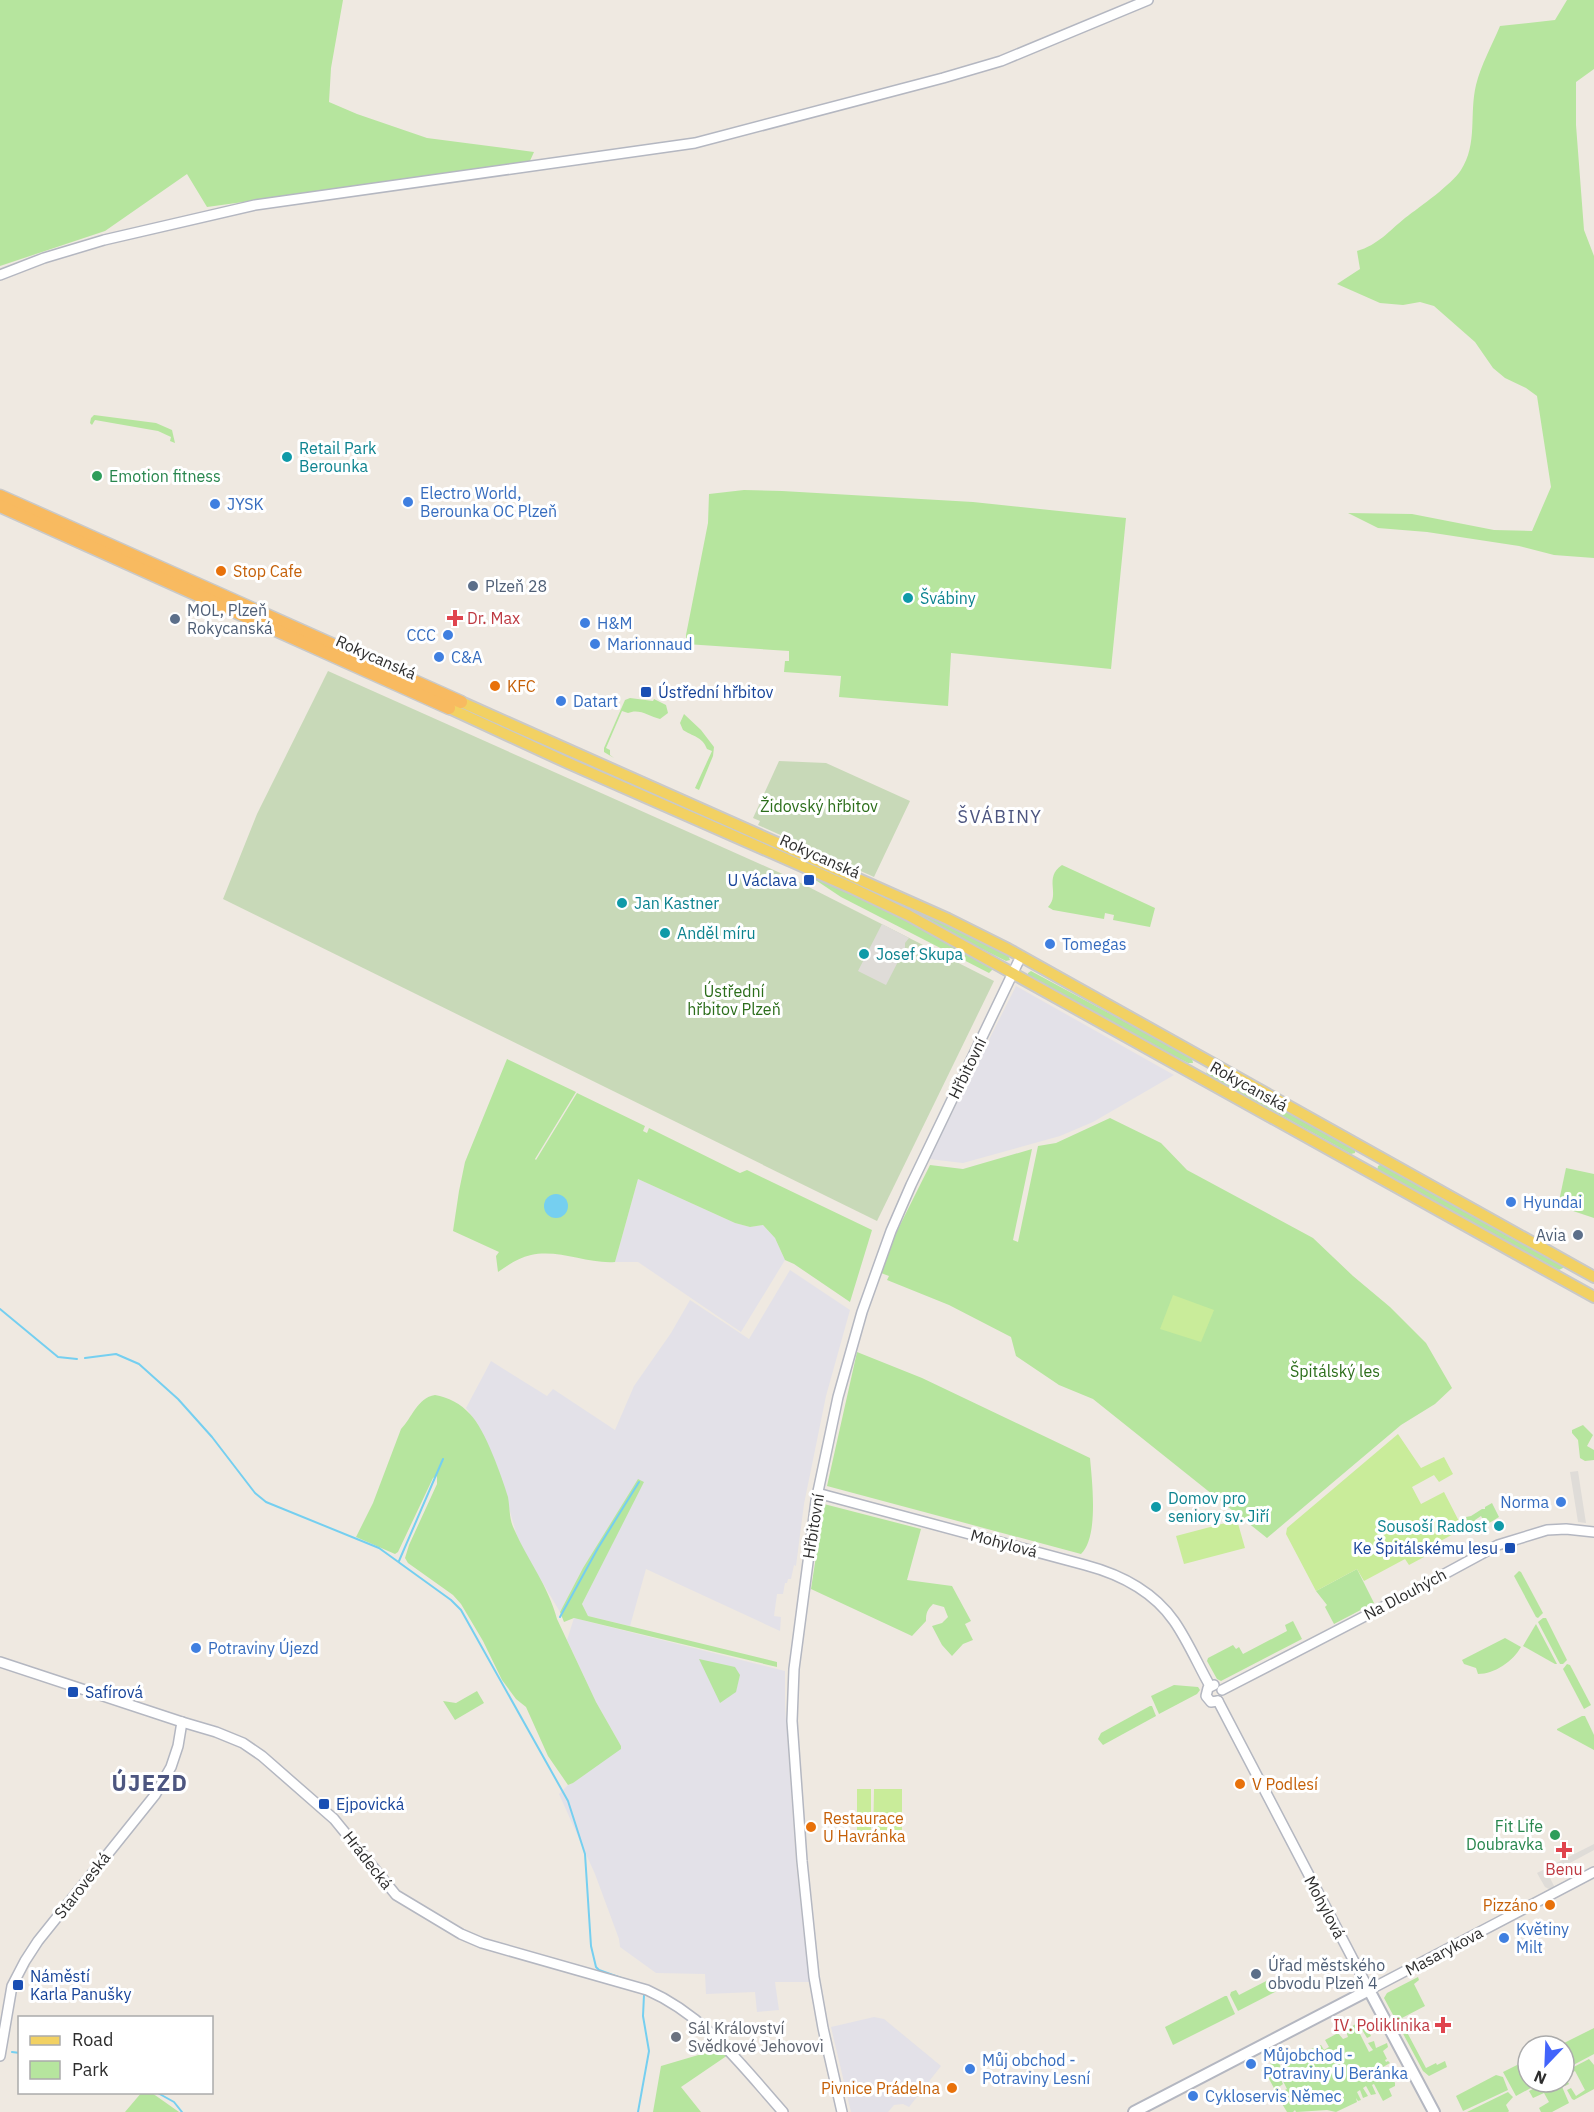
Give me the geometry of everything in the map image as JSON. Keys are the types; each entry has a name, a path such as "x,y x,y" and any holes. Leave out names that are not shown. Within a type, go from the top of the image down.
{"highway":[{"name":"Rokycanská","path":"1,503 461,702"},
{"name":"Rokycanská","path":"1,503 449,708"}],"main road":[{"name":"Rokycanská","path":"461,702 948,919 1022,956 1594,1277"},
{"name":"Rokycanská","path":"449,708 568,764 874,898 1594,1297"},
{"name":"Masarykova","path":"1134,2112 1369,1990"},
{"name":"Mohylová","path":"1369,1990 1434,2112"}],"street":[{"path":"0,275 44,258 97,242 255,205 695,143 943,78 1001,60 1148,0"},
{"name":"Hřbitovní","path":"842,2112 814,1977 802,1861 792,1721 794,1669 817,1493 838,1397 862,1312 887,1242 911,1185 1022,956"},
{"name":"Mohylová","path":"817,1493 1085,1564 1123,1579 1150,1596 1170,1616 1210,1686"},
{"name":"Na Dlouhých","path":"1223,1689 1397,1600 1498,1545 1547,1530 1566,1529 1594,1532"},
{"name":"Hrádecká","path":"0,1662 234,1738 262,1756 341,1826 396,1895 461,1934 482,1943 647,1990 678,2007 725,2045 783,2112"},
{"path":"1210,1686 1223,1689 1218,1701 1211,1702 1207,1698 1206,1693 1210,1686"},
{"name":"Mohylová","path":"1218,1701 1369,1990"},
{"name":"Staroveská","path":"0,2056 12,1986 25,1961 38,1941 155,1795 171,1767 178,1746 182,1722"},
{"name":"Masarykova","path":"1369,1990 1594,1872"}],"shaded area":[{"path":"882,924 909,938 886,985 858,971"},
{"path":"1016,986 1174,1075 1093,1122 1060,1136 963,1163 929,1159"},
{"path":"638,1179 735,1223 750,1227 763,1225 775,1238 785,1260 741,1332 638,1262 615,1262"},
{"path":"790,1270 850,1310 826,1396 804,1504 796,1566 794,1565 791,1579 785,1583 783,1594 777,1594 774,1616 781,1617 780,1631 646,1569 630,1626 588,1616 582,1604 643,1483 583,1568 560,1612 519,1543 497,1466 477,1423 466,1408 491,1361 547,1396 553,1389 615,1430 634,1386 671,1333 690,1300 749,1339"},
{"path":"1578,1471 1586,1523 1578,1522 1570,1472"},
{"path":"574,1618 785,1671 785,1706 796,1864 809,1982 775,1982 779,2010 757,2012 755,1992 706,1994 705,1974 656,1973 620,1947 595,1874 559,1794 621,1746 596,1702 567,1640"},
{"path":"1594,1844 1594,1850 1557,1870 1555,1866 1546,1870 1555,1888 1545,1887 1537,1873"},
{"path":"874,2017 884,2019 941,2066 909,2107 903,2104 894,2105 888,2112 851,2112 831,2027"}],"green space":[{"path":"0,0 343,0 331,68 329,102 427,138 534,152 529,163 207,207 187,174 105,231 0,266"},
{"path":"1567,0 1594,0 1594,69 1576,82 1576,125 1584,230 1594,256 1594,558 1554,555 1519,546 1427,532 1378,528 1348,513 1412,514 1494,530 1532,531 1551,487 1537,396 1505,378 1493,368 1475,342 1434,306 1420,302 1403,305 1380,303 1337,284 1360,269 1357,251 1383,237 1443,189 1461,170 1470,150 1476,85 1500,26 1555,20"},
{"path":"94,415 156,423 172,430 175,443 170,441 171,437 158,431 95,420 92,425 91,418"},
{"path":"744,490 973,502 1126,518 1111,669 951,653 948,706 839,697 841,676 784,672 785,661 789,661 789,651 686,644 708,523 709,494"},
{"name":"Ústřední hřbitov Plzeň","path":"328,671 787,876 994,981 877,1221 223,899 257,814"},
{"path":"630,698 653,701 654,699 666,705 668,713 660,719 640,712 622,711 606,748 610,750 610,755 614,758 604,752 604,748 625,700"},
{"path":"684,714 701,730 714,747 713,756 699,790 695,788 712,751 707,749 700,739 683,730 680,723"},
{"name":"Židovský hřbitov","path":"779,761 826,763 910,801 874,877 758,825 760,821 753,818"},
{"path":"597,768 962,931 1008,955 1010,960 1006,961 872,894 599,772"},
{"path":"1062,865 1155,908 1150,927 1113,920 1114,915 1105,913 1104,919 1053,910 1048,907 1053,897 1054,875"},
{"path":"811,877 825,881 898,915 994,968 989,973 841,897"},
{"path":"1031,971 1192,1058 1193,1063 1188,1063 1124,1031 1028,976"},
{"path":"507,1059 576,1092 536,1160 577,1093 645,1126 643,1131 647,1133 649,1128 740,1173 747,1170 872,1230 850,1302 785,1260 775,1238 763,1225 750,1227 735,1223 638,1179 615,1262 542,1254 522,1258 498,1272 496,1256 499,1252 453,1231 465,1162"},
{"path":"1207,1071 1271,1102 1355,1149 1355,1153 1351,1154 1206,1076"},
{"name":"Špitálský les","path":"1110,1118 1161,1143 1187,1170 1313,1238 1390,1307 1426,1343 1452,1388 1435,1404 1401,1425 1267,1538 1093,1399 1059,1385 1016,1356 1011,1337 949,1305 887,1280 889,1276 881,1273 896,1233 930,1165 963,1169 1032,1149 1013,1240 1018,1242 1038,1146 1056,1143"},
{"path":"1382,1164 1563,1265 1563,1268 1559,1270 1377,1171 1378,1166"},
{"path":"1566,1168 1594,1174 1594,1218 1558,1206"},
{"path":"1173,1295 1214,1310 1201,1342 1160,1329"},
{"path":"857,1352 922,1378 1090,1458 1093,1494 1092,1522 1087,1546 1081,1554 827,1486"},
{"path":"435,1395 449,1399 463,1407 481,1430 508,1497 514,1529 549,1596 557,1619 596,1702 621,1746 621,1749 568,1785 548,1756 526,1707 516,1699 502,1680 461,1604 453,1595 408,1563 405,1558 437,1484 437,1476 433,1478 398,1552 395,1554 356,1537 373,1503 401,1429 419,1404"},
{"path":"1583,1425 1593,1435 1587,1446 1594,1450 1594,1460 1585,1461 1580,1458 1578,1440 1572,1433 1572,1430"},
{"path":"1398,1434 1421,1468 1444,1457 1453,1474 1439,1482 1434,1475 1412,1487 1421,1504 1444,1492 1464,1531 1461,1533 1459,1531 1422,1551 1424,1557 1409,1565 1405,1559 1364,1581 1357,1569 1316,1591 1286,1534 1287,1528"},
{"path":"638,1479 644,1482 582,1604 588,1616 777,1662 777,1667 574,1618 564,1622 560,1612 583,1568"},
{"path":"1492,1503 1499,1517 1486,1525 1481,1516 1475,1520 1479,1528 1476,1525 1466,1527 1461,1518 1471,1516"},
{"path":"824,1504 921,1529 907,1580 952,1586 971,1621 965,1624 973,1640 963,1644 952,1656 942,1645 932,1626 942,1623 948,1617 944,1607 933,1604 927,1612 926,1621 912,1636 811,1589"},
{"path":"1237,1520 1245,1548 1184,1564 1176,1536"},
{"path":"1357,1569 1374,1603 1334,1624 1325,1607 1327,1605 1316,1591"},
{"path":"1519,1571 1543,1613 1538,1618 1514,1576"},
{"path":"1546,1618 1567,1660 1563,1664 1560,1664 1538,1622"},
{"path":"1293,1621 1302,1639 1221,1681 1217,1679 1207,1661 1208,1658 1233,1645 1236,1649 1239,1647 1243,1654 1287,1631 1285,1625"},
{"path":"1536,1624 1557,1664 1523,1646"},
{"path":"1505,1638 1521,1647 1503,1666 1491,1672 1478,1674 1476,1668 1464,1664 1462,1660"},
{"path":"699,1659 735,1667 740,1675 736,1692 720,1703"},
{"path":"1567,1664 1570,1665 1591,1705 1584,1709 1563,1669"},
{"path":"1174,1685 1198,1687 1200,1690 1197,1694 1159,1714 1151,1696"},
{"path":"477,1691 484,1703 455,1720 443,1701 456,1703"},
{"path":"1150,1706 1156,1716 1103,1745 1098,1739 1101,1733"},
{"path":"1585,1716 1594,1735 1594,1750 1557,1730"},
{"path":"857,1789 871,1789 871,1841 857,1841"},
{"path":"874,1789 902,1789 902,1844 873,1845"},
{"path":"1418,1977 1419,1980 1414,1984 1425,2006 1400,2019 1426,2068 1445,2061 1447,2067 1429,2076 1423,2071 1384,1998 1387,1993"},
{"path":"1272,1978 1277,1989 1275,1992 1238,2011 1230,1995 1231,1992 1236,1990 1239,1995"},
{"path":"1225,1996 1235,2014 1173,2045 1165,2027"},
{"path":"1363,2020 1371,2036 1367,2038 1361,2028 1358,2030 1369,2052 1373,2050 1368,2043 1374,2041 1376,2048 1387,2043 1388,2047 1383,2051 1386,2062 1390,2063 1383,2067 1379,2066 1382,2072 1387,2068 1395,2083 1395,2086 1389,2089 1392,2096 1383,2101 1374,2084 1372,2085 1376,2094 1371,2095 1366,2086 1363,2088 1368,2096 1363,2098 1360,2090 1357,2092 1361,2100 1358,2101 1356,2098 1357,2102 1336,2112 1327,2110 1296,2112 1295,2110 1287,2112 1276,2094 1287,2089 1282,2079 1283,2084 1275,2090 1267,2075 1268,2071 1263,2074 1261,2070 1276,2058 1282,2069 1286,2067 1281,2055 1285,2054 1288,2060 1291,2060 1305,2056 1306,2051 1321,2045 1324,2050 1329,2047 1325,2040 1338,2033 1343,2039 1348,2037 1347,2029"},
{"path":"1594,2028 1594,2054 1576,2064 1576,2037"},
{"path":"718,2045 728,2055 681,2087 701,2112 653,2112 661,2066 712,2051"},
{"path":"1589,2059 1594,2065 1594,2089 1574,2100 1569,2094 1576,2096 1585,2090 1576,2073 1576,2066"},
{"path":"1516,2066 1516,2094 1520,2094 1516,2096 1503,2072"},
{"path":"1496,2075 1503,2077 1508,2090 1463,2111 1456,2096"},
{"path":"1508,2092 1513,2097 1506,2105 1508,2112 1467,2112"},
{"path":"140,2094 153,2094 179,2112 125,2112"},
{"path":"1545,2094 1565,2094 1569,2103 1552,2112 1541,2112 1539,2108 1549,2102"}],"water":[{"path":"556,1194 561,1195 567,1201 567,1211 561,1217 556,1218 551,1217 545,1211 544,1206 545,1201 551,1195"}],"waterway":[{"path":"0,1309 58,1357 77,1359"},
{"path":"85,1358 116,1354 139,1364 178,1399 212,1437 255,1493 266,1502 379,1548 451,1600 461,1610 568,1801 585,1854 591,1946 596,1967 624,1979"},
{"path":"399,1561 443,1459"},
{"path":"560,1617 598,1548 639,1482"},
{"path":"638,2112 649,2051 643,2016 644,1995"},
{"path":"12,2052 18,2053"},
{"path":"160,2094 174,2102 182,2112"}],"place":[{"name":"Retail Park Berounka","path":"287,457"},
{"name":"Emotion fitness","path":"97,476"},
{"name":"Electro World, Berounka OC Plzeň","path":"408,502"},
{"name":"JYSK","path":"215,504"},
{"name":"Stop Cafe","path":"221,571"},
{"name":"Plzeň 28","path":"473,586"},
{"name":"Švábiny","path":"908,598"},
{"name":"Dr. Max","path":"455,618"},
{"name":"MOL, Plzeň Rokycanská","path":"175,619"},
{"name":"H&M","path":"585,623"},
{"name":"CCC","path":"448,635"},
{"name":"Marionnaud","path":"595,644"},
{"name":"C&A","path":"439,657"},
{"name":"KFC","path":"495,686"},
{"name":"Ústřední hřbitov","path":"646,692"},
{"name":"Datart","path":"561,701"},
{"name":"U Václava","path":"809,880"},
{"name":"Jan Kastner","path":"622,903"},
{"name":"Anděl míru","path":"665,933"},
{"name":"Tomegas","path":"1050,944"},
{"name":"Josef Skupa","path":"864,954"},
{"name":"Hyundai","path":"1511,1202"},
{"name":"Avia","path":"1578,1235"},
{"name":"Norma","path":"1561,1502"},
{"name":"Domov pro seniory sv. Jiří","path":"1156,1507"},
{"name":"Sousoší Radost","path":"1499,1526"},
{"name":"Ke Špitálskému lesu","path":"1510,1548"},
{"name":"Potraviny Újezd","path":"196,1648"},
{"name":"Safírová","path":"73,1692"},
{"name":"V Podlesí","path":"1240,1784"},
{"name":"Ejpovická","path":"324,1804"},
{"name":"Restaurace U Havránka","path":"811,1827"},
{"name":"Fit Life Doubravka","path":"1555,1835"},
{"name":"Benu","path":"1564,1850"},
{"name":"Pizzáno","path":"1550,1905"},
{"name":"Květiny Milt","path":"1504,1938"},
{"name":"Úřad městského obvodu Plzeň 4","path":"1256,1974"},
{"name":"Náměstí Karla Panušky","path":"18,1985"},
{"name":"IV. Poliklinika","path":"1443,2025"},
{"name":"Sál Království Svědkové Jehovovi","path":"676,2037"},
{"name":"Můjobchod - Potraviny U Beránka","path":"1251,2064"},
{"name":"Můj obchod - Potraviny Lesní","path":"970,2069"},
{"name":"Pivnice Prádelna","path":"952,2088"},
{"name":"Cykloservis Němec","path":"1193,2096"}],"district":[{"name":"ŠVÁBINY","path":"1000,817"},
{"name":"ÚJEZD","path":"150,1783"}]}
